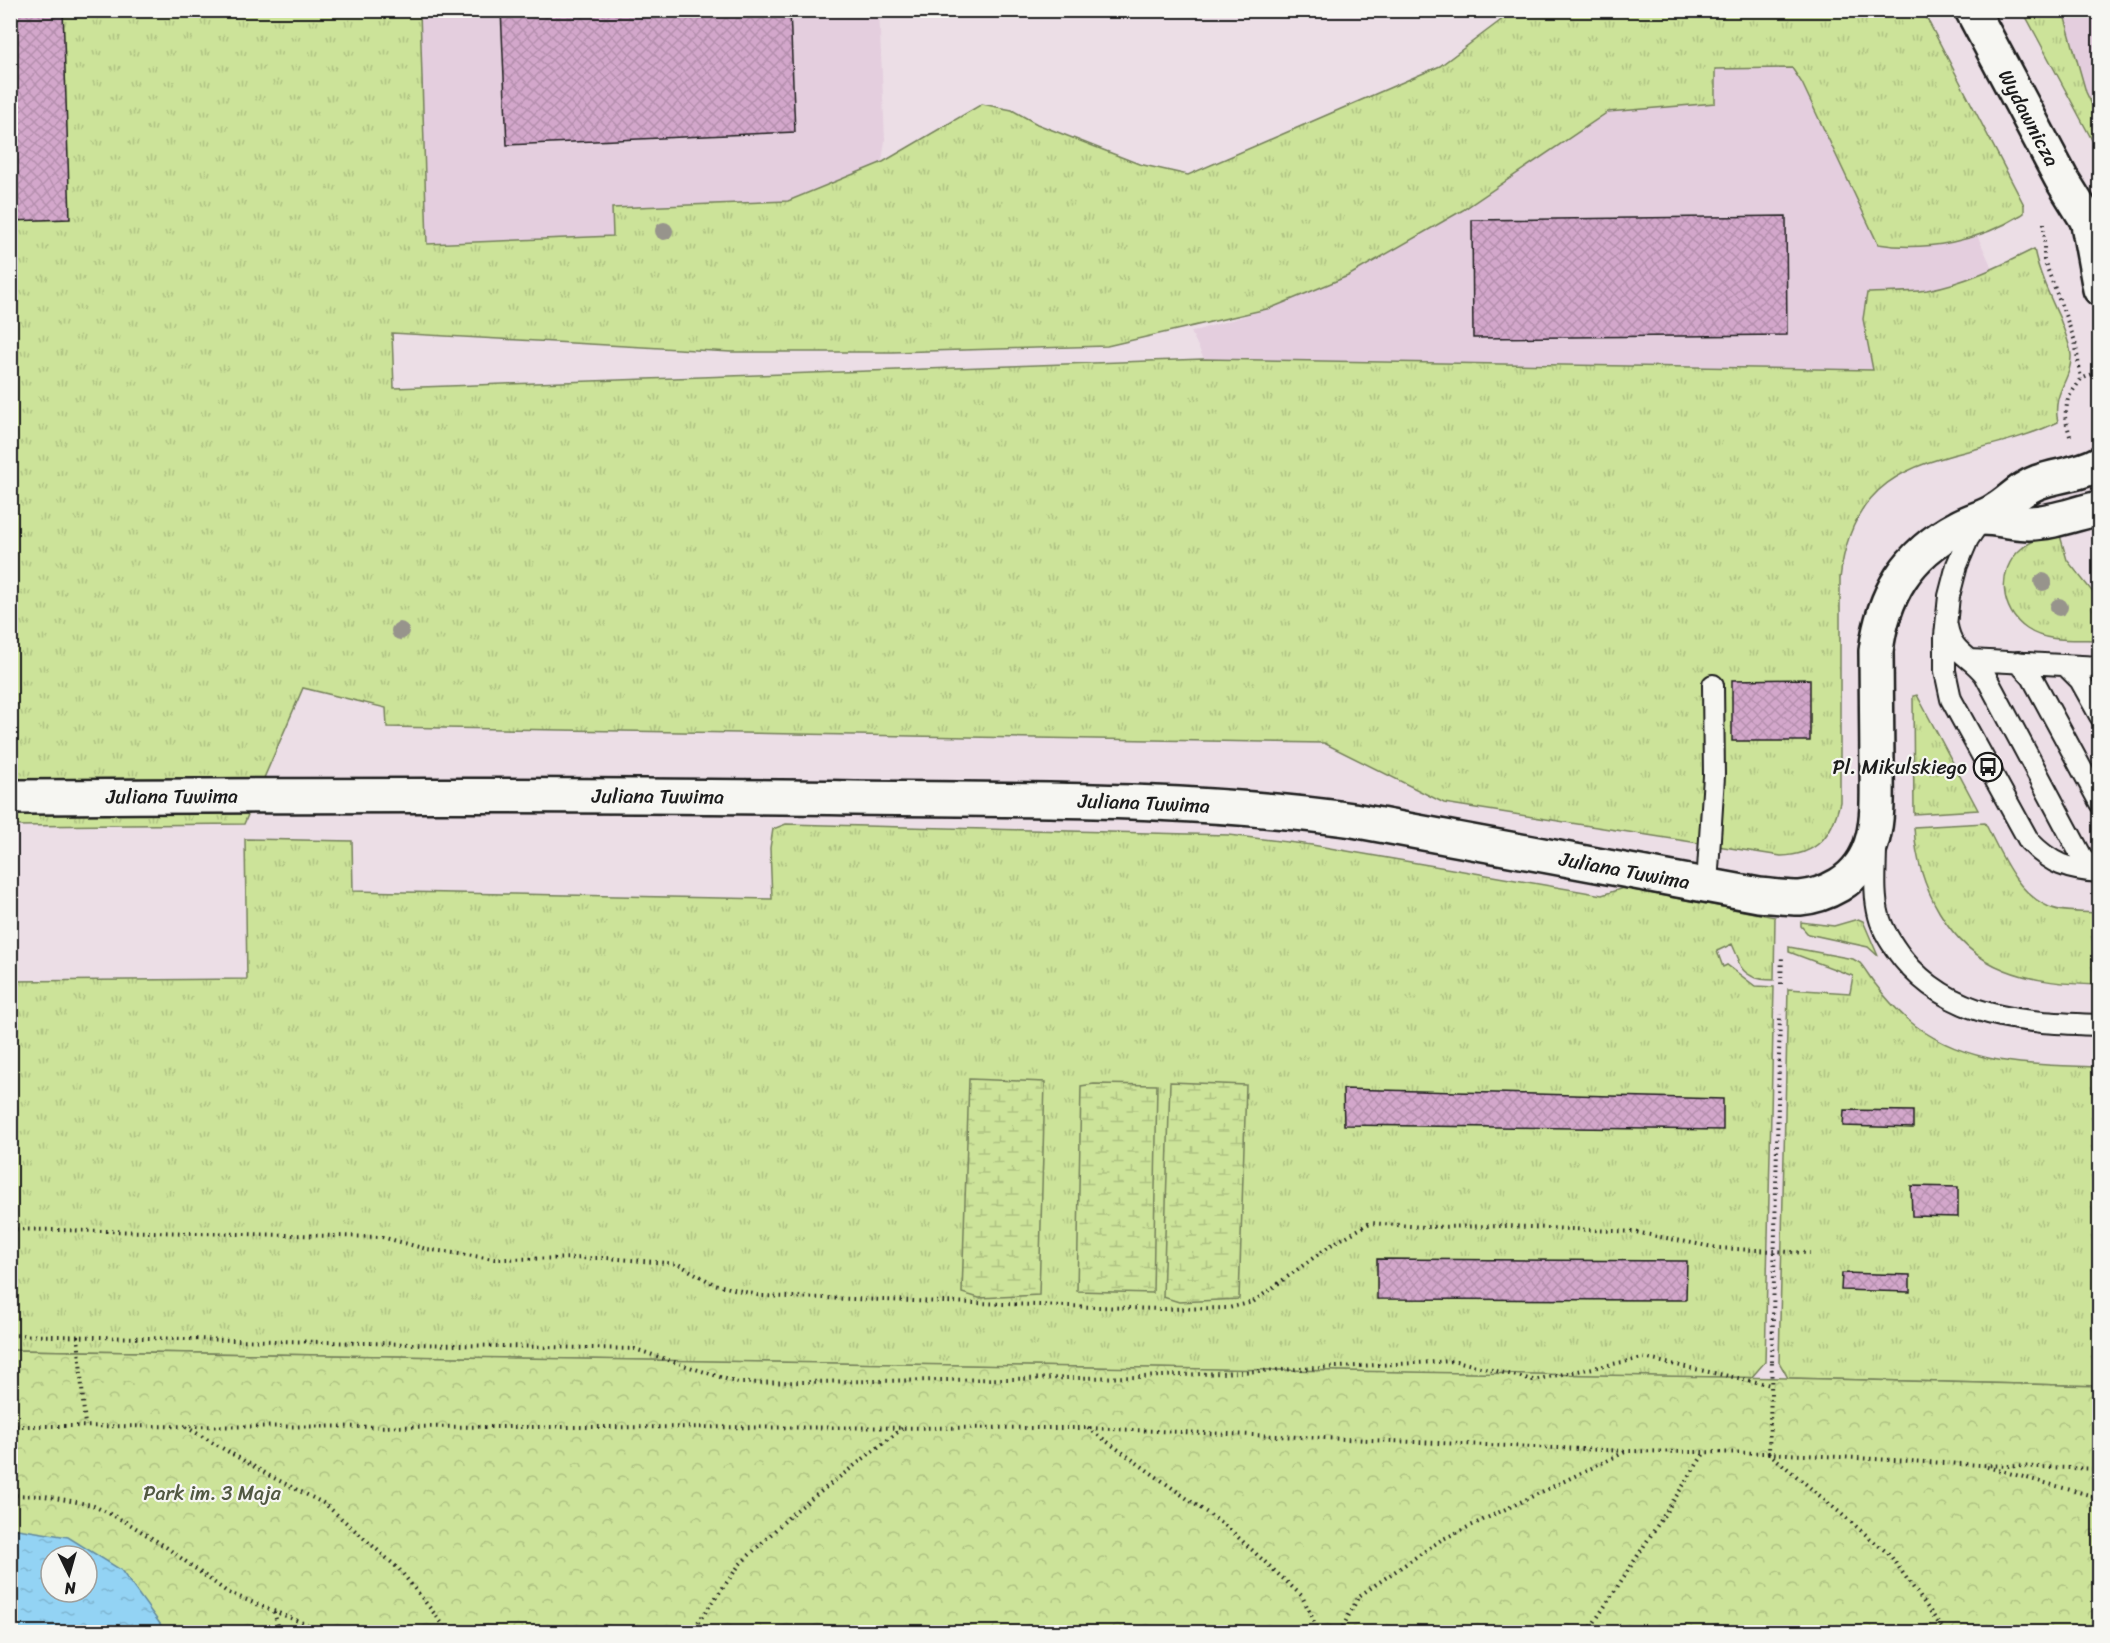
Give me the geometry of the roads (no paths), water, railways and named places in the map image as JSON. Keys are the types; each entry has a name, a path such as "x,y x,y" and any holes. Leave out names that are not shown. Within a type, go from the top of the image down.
{"street":[{"name":"Wydawnicza","path":"1972,10 2094,233 2100,289"},
{"name":"Juliana Tuwima","path":"10,797 747,797 1155,802 1290,811 1353,820 1759,895 1800,898 1822,893 1851,878 1863,863 1872,846 1877,821 1876,651 1885,607 1905,570 1942,536 1961,525 1997,510 2036,482 2080,471 2100,463"},
{"name":"Juliana Tuwima","path":"1982,518 1999,518 2028,524 2047,522 2100,508"}],"lane":[{"path":"1982,518 1968,539 1957,566 1946,618 1944,653 1947,687 1951,699 2020,829 2042,854 2056,864 2072,869 2098,872"},
{"path":"1946,618 1955,648 1985,675 2082,857 2098,872"},
{"path":"1970,660 2100,666"},
{"path":"2018,662 2032,677 2100,803"},
{"path":"2065,665 2080,680 2100,716"},
{"path":"1707,885 1714,776 1713,685"},
{"path":"1877,821 1876,886 1879,916 1888,939 1917,975 1942,993 1970,1008 1999,1016 2030,1022 2100,1025"}],"water":[{"path":"11,1528 68,1537 79,1544 39,1544 39,1604 99,1604 99,1556 121,1570 166,1632 11,1632"}],"place":[{"name":"Pl. Mikulskiego","path":"1988,767"}],"park label":[{"name":"Park im. 3 Maja","path":"212,1493"}]}
